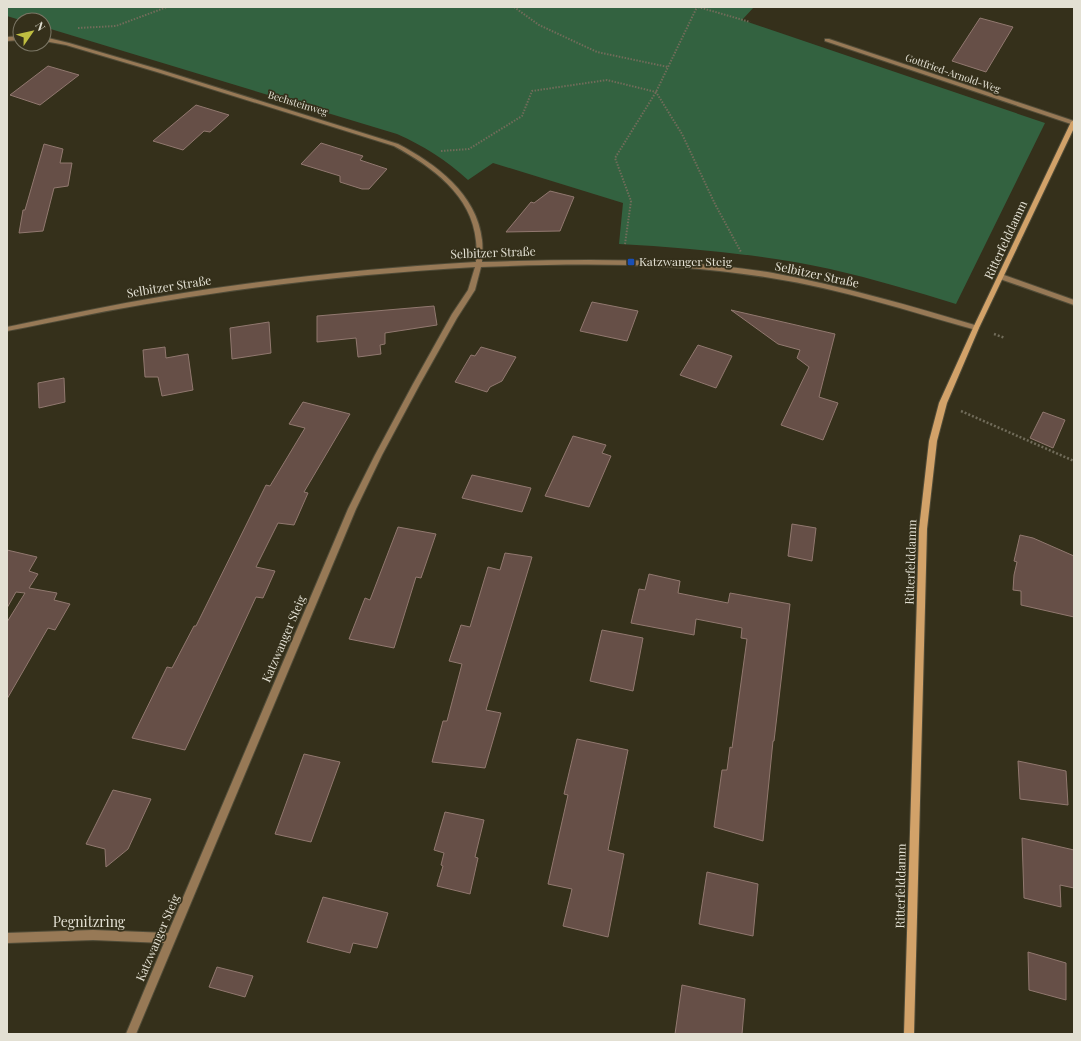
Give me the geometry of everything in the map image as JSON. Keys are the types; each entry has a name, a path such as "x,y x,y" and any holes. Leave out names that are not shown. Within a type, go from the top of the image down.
{"main road":[{"name":"Ritterfelddamm","path":"909,1034 923,528 933,441 943,403 976,328 1002,277 1074,122"}],"street":[{"name":"Gottfried-Arnold-Weg","path":"827,40 1074,122"},
{"name":"Bechsteinweg","path":"52,41 159,71 384,140 413,153 434,167 448,179 458,190 469,207 481,245 479,264"},
{"name":"Selbitzer Straße","path":"7,329 185,295 275,282 403,268 562,262 624,262 691,265 743,271 780,277 858,294 976,328"},
{"name":"Katzwanger Steig","path":"131,1034 352,508 388,435 445,331 473,286 479,264"},
{"path":"1002,277 1074,303"},
{"name":"Pegnitzring","path":"7,938 93,935 172,938"}],"path":[{"path":"76,28 116,26 166,7"},
{"path":"514,7 539,25 597,52 668,67"},
{"path":"624,262 631,201 615,158 656,92 698,7 750,22"},
{"path":"413,153 469,149 522,116 532,91 607,80 656,92 682,134 715,204 744,256 743,271"},
{"path":"960,411 1074,461"}],"green space":[{"path":"7,7 754,7 742,20 1045,123 956,304 878,281 830,269 777,259 725,252 619,244 623,203 493,163 468,180 434,154 397,134 52,29 52,12 12,12 12,18 7,16"}],"building":[{"path":"980,18 1013,27 986,72 952,61"},
{"path":"48,66 79,75 40,105 10,95"},
{"path":"196,105 229,115 210,132 204,131 183,150 153,141"},
{"path":"321,143 363,156 360,160 387,169 369,189 362,189 340,182 340,176 301,164"},
{"path":"44,144 63,149 60,163 72,163 68,186 54,188 43,231 19,233 23,210 25,210"},
{"path":"550,191 574,197 560,231 506,232 531,202 534,203"},
{"path":"592,302 638,311 627,341 580,331"},
{"path":"434,306 437,325 385,333 385,344 380,345 381,354 358,357 356,338 317,342 317,316"},
{"path":"731,310 835,334 819,397 838,403 823,440 781,425 809,367 797,358 800,350 778,344"},
{"path":"269,322 271,353 232,359 230,328"},
{"path":"698,345 732,356 716,388 680,375"},
{"path":"165,347 166,358 188,354 193,390 162,396 158,377 145,377 143,350"},
{"path":"481,347 516,357 502,381 490,387 487,392 455,382 471,355 475,356"},
{"path":"64,378 65,402 39,408 38,383"},
{"path":"303,402 350,414 304,492 308,493 294,525 278,523 256,567 275,571 263,598 256,597 185,750 132,738 167,667 172,668 194,626 196,626 266,485 270,486 305,428 289,424"},
{"path":"1043,412 1065,420 1053,448 1030,438"},
{"path":"573,436 606,445 602,453 611,456 589,507 545,496"},
{"path":"472,475 531,488 522,512 462,498"},
{"path":"792,524 816,528 812,561 788,556"},
{"path":"398,527 436,534 421,578 416,577 394,648 349,639 365,598 370,600"},
{"path":"1020,535 1033,538 1074,556 1074,617 1021,605 1021,591 1013,590 1017,562 1014,561"},
{"path":"7,550 37,557 29,571 38,574 29,588 57,593 54,600 70,604 55,630 48,628 7,699 7,622 25,593 16,592 7,608"},
{"path":"505,553 532,557 486,710 501,713 485,768 432,762 443,721 447,721 462,664 449,661 461,625 470,627 488,567 500,570"},
{"path":"649,574 680,581 678,593 728,603 730,593 790,604 773,741 763,841 714,827 722,770 727,770 730,747 732,748 747,639 741,638 742,628 696,619 694,635 631,623 639,589 645,590"},
{"path":"602,630 643,638 633,691 590,681"},
{"path":"577,739 628,750 608,850 624,854 608,937 563,926 572,889 548,884 568,795 564,794"},
{"path":"304,754 340,762 311,842 275,834"},
{"path":"1018,761 1066,771 1068,805 1020,799"},
{"path":"113,790 151,799 128,849 106,867 105,849 86,844"},
{"path":"445,812 484,820 475,857 478,858 470,894 437,886 443,866 441,865 444,853 434,850"},
{"path":"1022,838 1074,850 1074,888 1060,885 1061,907 1024,898"},
{"path":"707,872 758,884 753,936 699,924"},
{"path":"323,897 388,913 377,948 353,943 350,953 307,942"},
{"path":"1028,952 1066,963 1066,1000 1029,990"},
{"path":"217,967 253,976 245,997 209,987"},
{"path":"682,985 745,999 742,1034 675,1034"}],"place":[{"name":"Katzwanger Steig","path":"631,262"}]}
